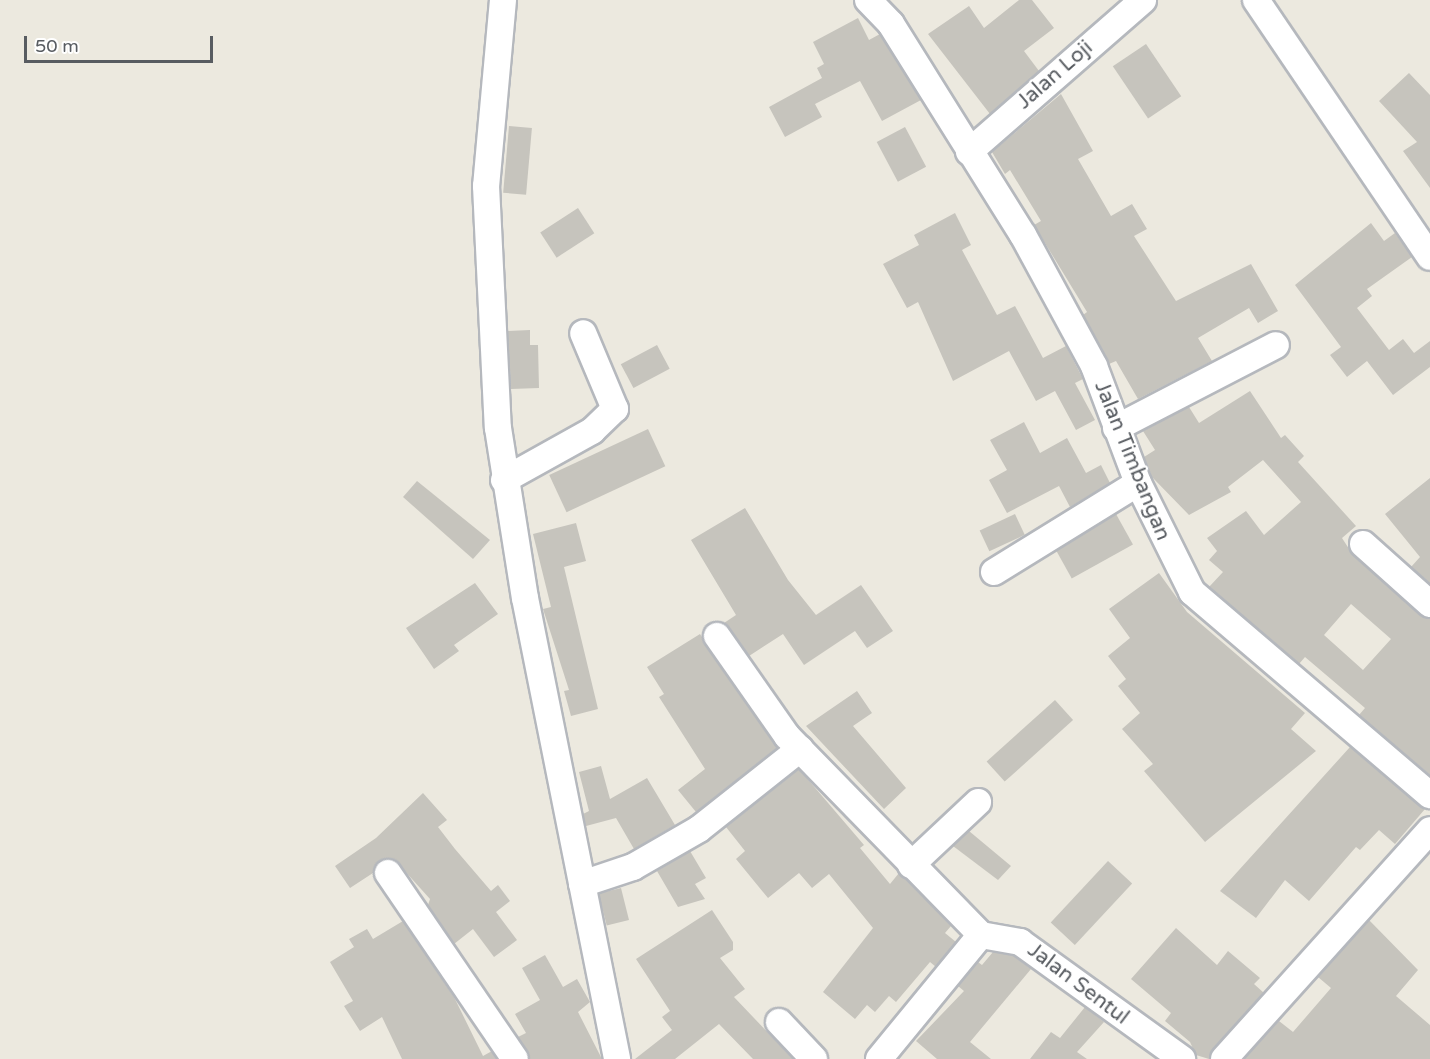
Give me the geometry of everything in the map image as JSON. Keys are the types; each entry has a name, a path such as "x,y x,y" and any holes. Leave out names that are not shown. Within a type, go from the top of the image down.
{"street":[{"path":"503,0 486,186 490,325 504,480 617,1059"},
{"name":"Jalan Timbangan","path":"868,0 891,24 1023,235 1094,366 1138,483 1168,549 1207,608 1430,795"},
{"name":"Jalan Loji","path":"969,152 1143,0"},
{"path":"1256,0 1430,257"},
{"path":"504,480 592,431 615,409 583,333"},
{"path":"1116,428 1276,345"},
{"path":"994,572 1138,483"},
{"path":"1363,544 1430,604"},
{"path":"717,636 800,749 981,935 879,1059"},
{"path":"582,884 633,867 699,829 800,749"},
{"path":"911,865 978,802"},
{"path":"1224,1059 1430,830"},
{"path":"388,873 515,1059"},
{"name":"Jalan Sentul","path":"981,935 1020,942 1182,1059"},
{"path":"779,1022 814,1059"}],"building":[{"path":"1019,0 1032,0 1054,28 1024,51 1039,71 990,114 928,34 969,6 984,28"},
{"path":"858,18 869,40 880,34 921,100 882,121 860,81 815,104 822,117 785,137 769,107 822,78 817,68 824,64 813,42"},
{"path":"1146,44 1181,96 1148,119 1113,66"},
{"path":"1409,73 1430,95 1430,188 1403,151 1417,142 1379,101"},
{"path":"1061,94 1093,151 1078,159 1111,216 1132,204 1147,229 1134,236 1176,301 1251,264 1278,311 1258,323 1249,308 1198,338 1212,361 1138,399 1116,361 1109,364 1083,315 1087,312 1034,225 1041,221 1010,170 1005,174 992,152"},
{"path":"509,126 532,128 526,195 503,193"},
{"path":"905,127 926,167 898,182 877,142"},
{"path":"578,208 594,233 557,258 540,233"},
{"path":"955,213 971,245 962,250 997,315 1015,306 1043,358 1066,346 1083,379 1075,383 1095,420 1076,430 1055,391 1036,401 1009,351 953,381 918,302 907,308 883,264 919,245 914,235"},
{"path":"1371,223 1384,241 1395,233 1412,257 1367,289 1372,296 1357,308 1389,350 1403,339 1414,353 1430,341 1430,367 1393,395 1367,361 1347,377 1330,355 1341,347 1295,285"},
{"path":"530,330 530,345 538,345 539,388 511,389 508,331"},
{"path":"657,345 670,369 633,388 621,364"},
{"path":"1250,391 1281,438 1285,435 1304,456 1298,462 1356,526 1342,538 1353,555 1430,619 1430,775 1359,715 1365,708 1305,657 1299,664 1209,587 1223,572 1209,560 1217,551 1207,538 1246,511 1264,535 1301,502 1263,460 1228,487 1231,492 1189,515 1152,477 1144,457 1155,450 1143,431 1189,407 1199,423","holes":["1351,604 1391,639 1363,670 1324,635"]},
{"path":"1024,422 1040,453 1067,438 1086,473 1101,465 1110,483 1070,507 1059,486 1007,513 989,480 1007,470 990,440"},
{"path":"648,429 665,466 567,512 549,475"},
{"path":"1430,478 1430,584 1411,567 1420,557 1385,514"},
{"path":"417,481 490,540 473,559 403,497"},
{"path":"745,508 788,580 816,615 861,585 893,631 867,648 855,631 804,665 783,634 749,656 724,623 736,615 691,540"},
{"path":"1015,514 1025,535 989,551 980,530"},
{"path":"1116,514 1133,545 1072,579 1055,548"},
{"path":"576,523 586,561 564,567 598,709 571,716 564,691 569,690 543,609 551,607 533,534"},
{"path":"1159,573 1187,612 1305,713 1291,729 1316,751 1205,842 1144,771 1153,764 1122,729 1140,713 1118,686 1126,679 1108,656 1130,638 1109,609"},
{"path":"475,583 498,614 454,645 459,651 434,669 406,628"},
{"path":"700,634 777,748 696,812 678,790 705,769 659,697 664,694 647,667"},
{"path":"857,691 872,713 853,726 906,788 884,809 806,726"},
{"path":"1055,700 1073,720 1005,782 987,762"},
{"path":"1350,747 1425,809 1395,844 1379,830 1360,850 1356,847 1309,901 1285,880 1256,918 1220,891"},
{"path":"601,766 610,799 647,778 675,825 634,849 616,818 586,826 583,814 589,811 579,772"},
{"path":"799,769 864,845 860,848 890,884 899,873 905,878 951,926 945,933 956,942 936,967 930,962 896,1002 889,996 875,1012 867,1005 855,1019 823,992 873,928 829,874 812,888 799,873 768,898 736,859 745,851 726,827"},
{"path":"423,793 447,820 438,827 455,849 491,891 498,885 510,901 496,912 517,940 494,957 473,929 454,944 428,905 430,899 394,859 380,860 373,873 350,888 335,866 376,838"},
{"path":"969,831 1011,866 998,880 953,846"},
{"path":"690,851 706,878 695,884 705,899 678,907 657,871"},
{"path":"1108,861 1132,884 1075,945 1051,922"},
{"path":"621,888 629,920 607,926 599,894"},
{"path":"712,910 733,942 733,950 720,958 745,989 734,997 793,1059 753,1059 719,1024 675,1059 635,1059 672,1030 662,1017 670,1011 636,959"},
{"path":"1369,920 1418,970 1396,996 1430,1025 1430,1059 1244,1059 1279,1021 1293,1032 1331,988 1318,977"},
{"path":"403,921 454,997 483,1056 492,1051 497,1059 402,1059 382,1017 360,1031 344,1006 353,1001 330,962 354,947 349,939 367,929 373,939"},
{"path":"1176,928 1217,965 1228,951 1260,978 1254,984 1264,993 1209,1059 1196,1055 1190,1042 1165,1021 1171,1013 1131,979"},
{"path":"993,952 1014,956 1031,969 970,1042 991,1059 937,1059 916,1041 964,991 958,986 978,962 982,965"},
{"path":"545,955 563,987 577,979 590,1002 578,1012 602,1059 530,1059 518,1037 526,1033 515,1014 540,1000 522,968"},
{"path":"1085,1007 1104,1022 1077,1052 1087,1059 1030,1059 1051,1032 1060,1038"}]}
